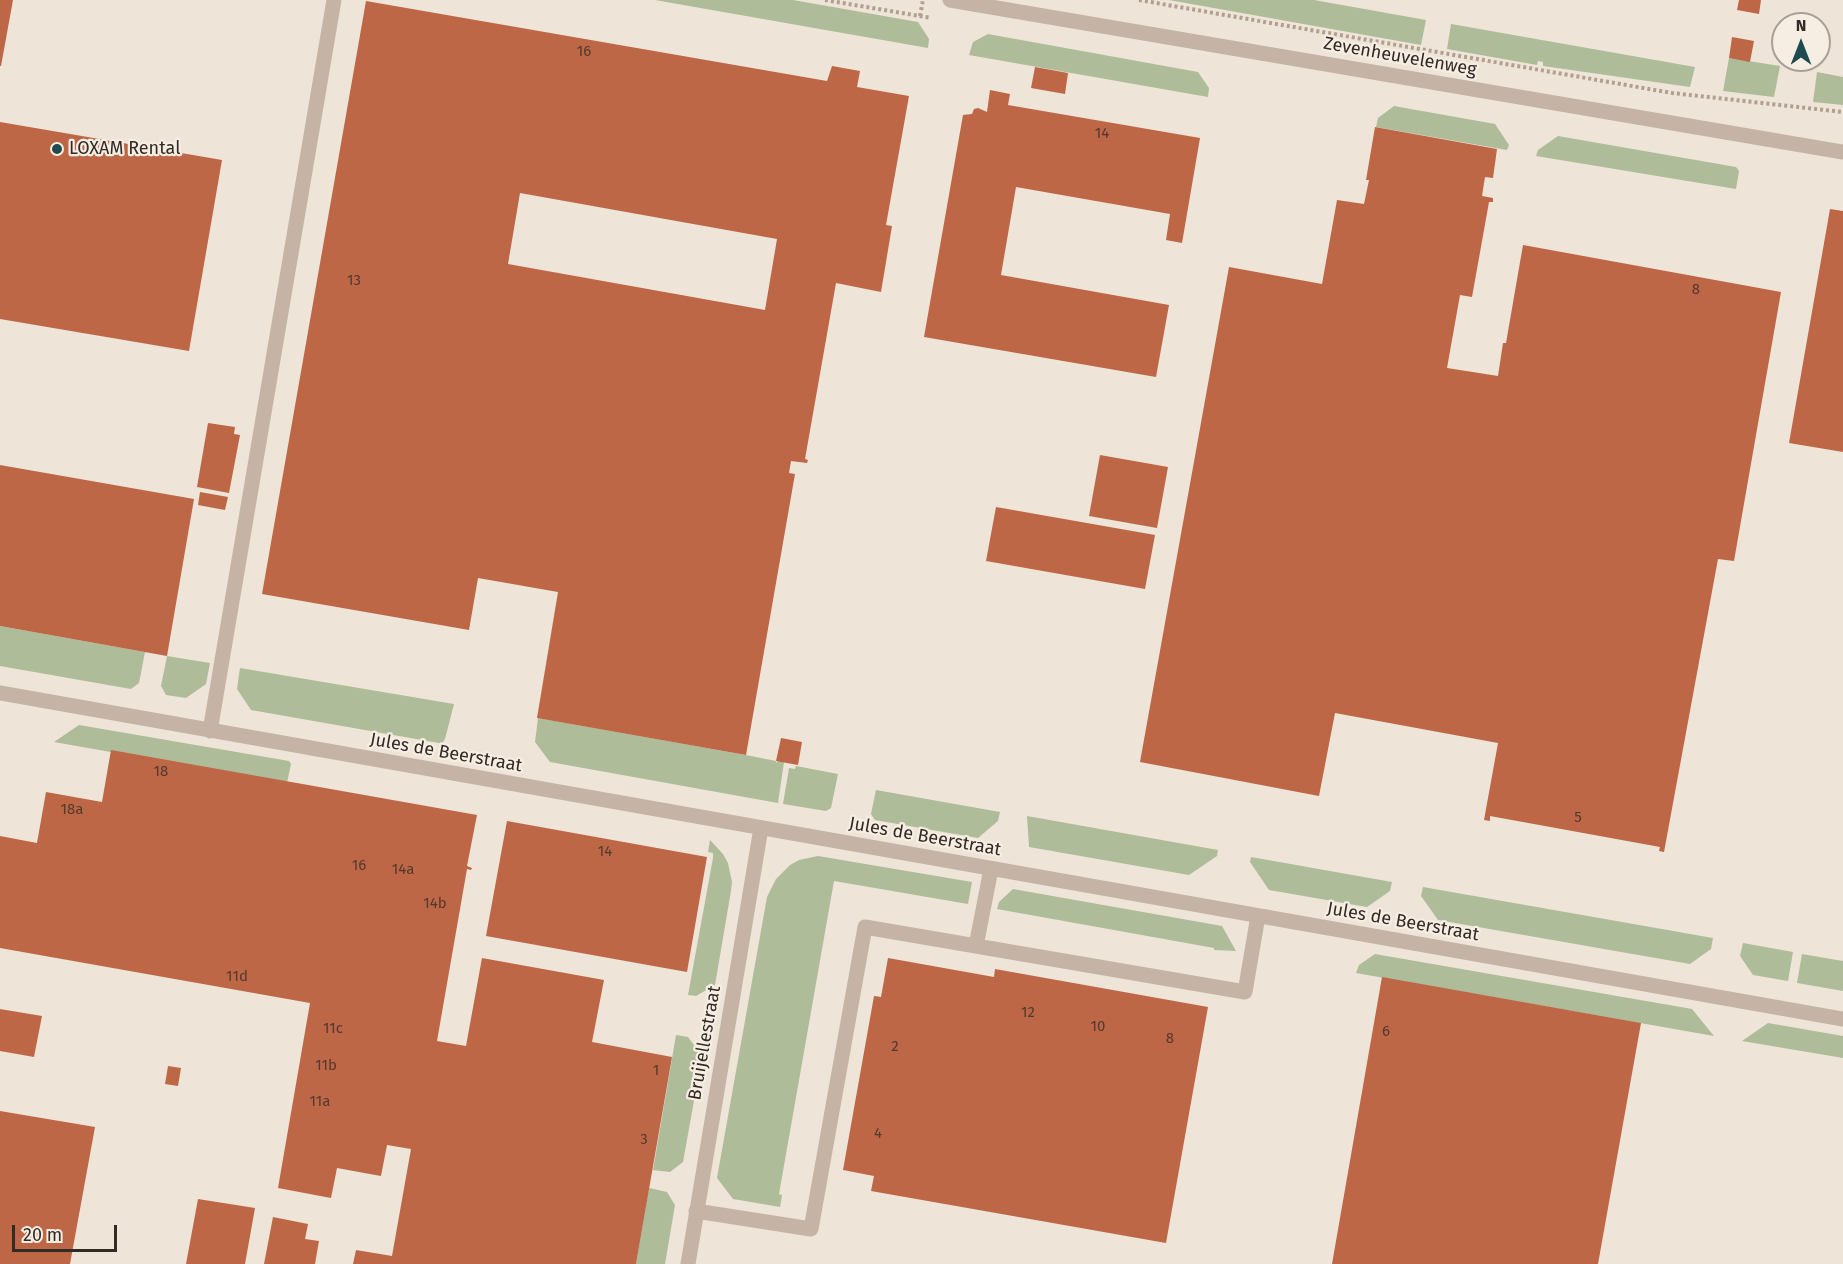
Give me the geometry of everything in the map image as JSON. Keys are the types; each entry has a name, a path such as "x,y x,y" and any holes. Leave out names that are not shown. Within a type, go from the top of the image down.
{"street":[{"path":"210,730 334,0"},
{"name":"Zevenheuvelenweg","path":"950,0 1843,152"},
{"name":"Jules de Beerstraat","path":"0,693 1843,1019"},
{"name":"Bruijellestraat","path":"688,1264 761,828"},
{"path":"976,946 991,869"},
{"path":"696,1211 811,1229 865,927 1245,992 1257,916"}],"path":[{"path":"920,16 923,0"},
{"name":"Zevenheuvelenweg","path":"1139,0 1672,93 1843,112"}],"green space":[{"path":"655,0 793,0 918,22 929,39 928,48"},
{"path":"1169,0 1314,0 1426,20 1421,45"},
{"path":"1451,24 1695,67 1690,87 1543,66 1543,62 1538,61 1537,65 1447,49"},
{"path":"988,34 1198,72 1209,88 1208,97 969,55 973,42"},
{"path":"1729,58 1771,65 1771,72 1779,72 1774,97 1723,91"},
{"path":"1817,72 1843,77 1843,105 1813,102"},
{"path":"1394,106 1495,124 1509,145 1507,150 1376,127 1378,118"},
{"path":"1558,136 1736,167 1739,171 1736,189 1536,156 1538,150"},
{"path":"0,626 145,652 139,683 131,689 0,666"},
{"path":"167,656 210,663 206,684 186,698 166,695 161,686"},
{"path":"240,668 454,704 445,739 439,743 251,710 237,689"},
{"path":"538,718 746,755 776,761 776,763 784,762 778,803 550,762 535,742"},
{"path":"79,725 289,761 291,764 287,783 54,742"},
{"path":"796,766 838,774 831,808 826,811 783,804 789,768 795,769"},
{"path":"876,790 1000,812 998,821 978,838 875,820 871,814"},
{"path":"1027,816 1218,850 1217,856 1189,875 1029,847"},
{"path":"710,840 728,863 732,882 715,985 696,996 688,995 713,858 713,853 708,852"},
{"path":"818,856 972,882 968,904 834,881 779,1194 782,1195 780,1207 733,1199 717,1178 767,897 776,879 790,865 799,860"},
{"path":"1251,857 1392,882 1390,891 1367,907 1269,890 1250,862"},
{"path":"1423,887 1713,938 1711,949 1690,964 1438,920 1421,896"},
{"path":"1013,889 1222,926 1236,951 1214,950 1214,948 997,909 999,902"},
{"path":"1743,943 1793,952 1788,981 1753,975 1740,956"},
{"path":"1375,954 1692,1009 1714,1036 1356,973 1359,965"},
{"path":"1802,954 1843,961 1843,991 1797,983"},
{"path":"1768,1023 1843,1036 1843,1058 1742,1041"},
{"path":"676,1035 688,1037 702,1056 683,1162 670,1172 653,1170"},
{"path":"649,1188 667,1192 675,1205 665,1264 636,1264"}],"building":[{"path":"0,0 13,0 1,66 0,66"},
{"path":"1739,0 1761,0 1759,14 1737,10"},
{"path":"366,1 827,81 832,66 860,71 857,87 909,96 886,225 892,226 881,292 836,283 805,459 808,460 807,463 791,461 789,473 795,474 746,755 537,718 558,592 478,578 469,630 262,594","holes":["520,193 777,239 765,310 508,264"]},
{"path":"1732,37 1754,41 1750,62 1729,58"},
{"path":"1035,67 1068,73 1065,94 1031,88"},
{"path":"990,90 1010,94 1008,105 1200,138 1182,243 1166,240 1170,214 1016,187 1001,275 1169,305 1156,377 924,337 963,115 972,114 974,109 978,108 987,112"},
{"path":"0,122 222,160 189,351 0,319"},
{"path":"1375,127 1497,149 1493,178 1485,177 1482,196 1493,198 1493,202 1489,202 1472,297 1460,295 1447,368 1498,376 1523,245 1781,292 1734,561 1718,559 1664,852 1659,851 1660,847 1490,816 1490,821 1484,820 1498,743 1335,713 1319,796 1140,762 1229,267 1322,284 1337,200 1364,204"},
{"path":"1830,209 1843,211 1843,452 1789,443"},
{"path":"208,423 235,427 234,434 240,435 229,493 197,487"},
{"path":"1100,455 1168,467 1157,528 1089,516"},
{"path":"0,465 194,499 167,656 0,626"},
{"path":"200,492 228,497 225,510 198,505"},
{"path":"996,507 1155,535 1145,589 986,561"},
{"path":"781,738 802,742 798,765 776,761"},
{"path":"111,750 477,815 467,866 472,868 467,869 437,1041 466,1046 482,958 604,980 592,1042 672,1057 636,1264 353,1264 356,1250 392,1256 411,1149 387,1145 381,1176 337,1168 331,1198 278,1188 310,1003 0,948 0,836 37,843 46,792 102,802"},
{"path":"507,821 707,857 687,972 486,936"},
{"path":"888,958 994,977 995,969 1208,1007 1166,1243 871,1191 874,1176 843,1170 874,996 881,997"},
{"path":"1382,977 1641,1023 1598,1264 1332,1264"},
{"path":"0,1009 42,1016 34,1057 0,1051"},
{"path":"168,1066 181,1068 178,1086 165,1084"},
{"path":"0,1111 95,1127 70,1264 0,1264"},
{"path":"198,1199 255,1208 245,1264 186,1264"},
{"path":"273,1217 308,1224 305,1239 319,1241 315,1264 264,1264"}],"place":[{"name":"LOXAM Rental","path":"57,149"}]}
